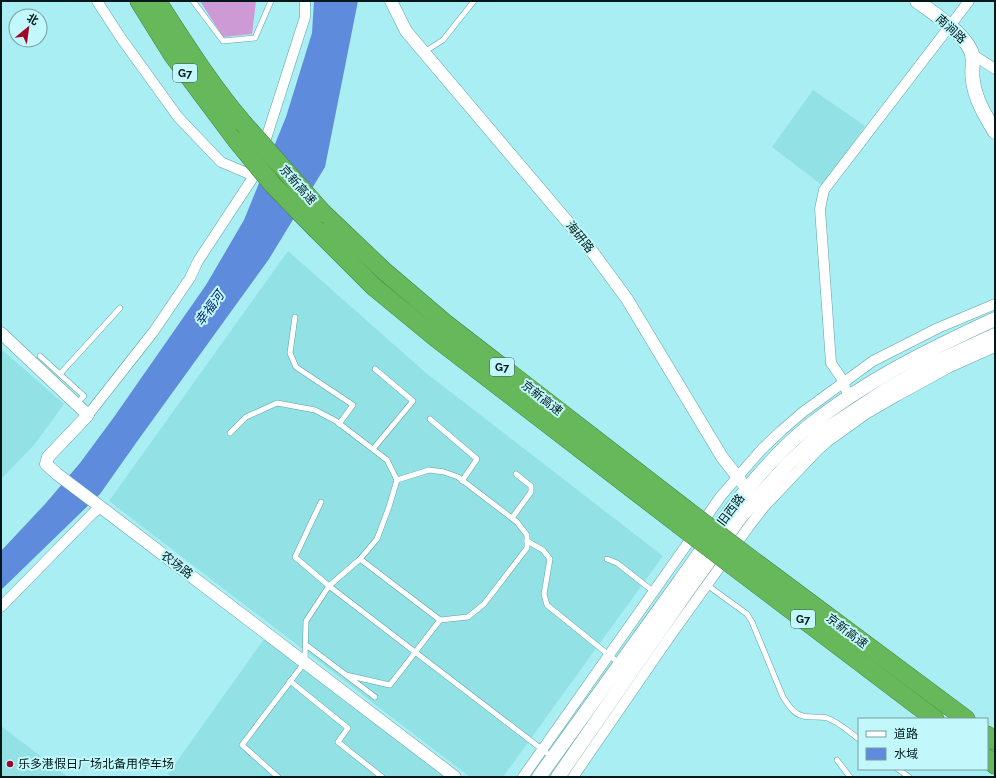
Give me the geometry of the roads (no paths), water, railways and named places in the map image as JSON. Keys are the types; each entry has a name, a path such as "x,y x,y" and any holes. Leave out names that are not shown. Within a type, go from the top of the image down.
{"highway":[{"name":"京新高速","path":"139,1 172,54 237,141 273,185 374,287 436,338 683,517"},
{"name":"京新高速","path":"157,1 234,113 324,213 384,271 445,323 683,517 934,718"},
{"name":"京新高速","path":"746,566 965,718"}],"main road":[{"name":"南涧路","path":"917,1 950,26 968,45 972,54 972,77 975,92 995,132"},
{"name":"旧西路","path":"539,777 548,754 615,659 747,489 770,463 808,427 900,365 995,319"},
{"name":"旧西路","path":"558,777 741,516 789,463 821,434 886,390 928,366 995,335"}],"street":[{"path":"97,1 121,38 178,117 221,162 254,176"},
{"path":"1,333 88,415 154,331 190,278 198,260 254,176 305,17 305,1"},
{"name":"海研路","path":"391,1 406,31 588,246 627,300 722,457 747,489"},
{"path":"849,398 843,382 831,363 820,209 824,190 969,1"},
{"path":"972,54 995,69"},
{"path":"615,659 654,592 721,496 781,431 803,412 873,361 938,328 995,304"},
{"path":"573,777 750,525 764,507 827,442 866,414 897,396 948,368 995,346"},
{"name":"农场路","path":"88,415 48,457 46,464 57,474 456,777"},
{"path":"1,607 100,506"},
{"path":"523,777 548,754"}],"lane":[{"path":"193,1 223,41 255,38 271,1"},
{"path":"424,52 443,40 474,1"},
{"path":"60,374 120,308"},
{"path":"295,317 290,352 296,367 353,405 339,424"},
{"path":"40,356 84,396 76,404"},
{"path":"373,449 413,401 375,369"},
{"path":"230,433 246,417 278,404 315,410 339,424 387,460 397,480 389,507 377,538 360,559 329,586 306,621 305,662 242,745 278,777"},
{"path":"430,419 477,460 462,481"},
{"path":"360,559 440,620 468,617 484,604 527,548 526,535 517,522 458,477 444,472 429,470 397,480"},
{"path":"512,518 532,492 531,486 516,474"},
{"path":"321,502 295,557 329,586 548,754"},
{"path":"527,541 543,550 550,560 544,594 547,605 615,659"},
{"path":"607,559 617,563 654,592"},
{"path":"707,585 747,614 752,622 783,697 790,708 803,717 819,716 838,723 858,738"},
{"path":"346,675 390,685 440,620"},
{"path":"305,644 375,697"},
{"path":"290,682 348,728 338,742 382,777"},
{"path":"837,760 850,777"},
{"path":"899,770 908,777"}],"water":[{"name":"幸福河","path":"314,1 358,1 325,167 269,259 100,494 1,590 1,551 46,503 80,463 114,417 206,285 244,220 286,117 312,33"}],"place":[{"name":"乐多港假日广场北备用停车场","path":"10,764"}]}
